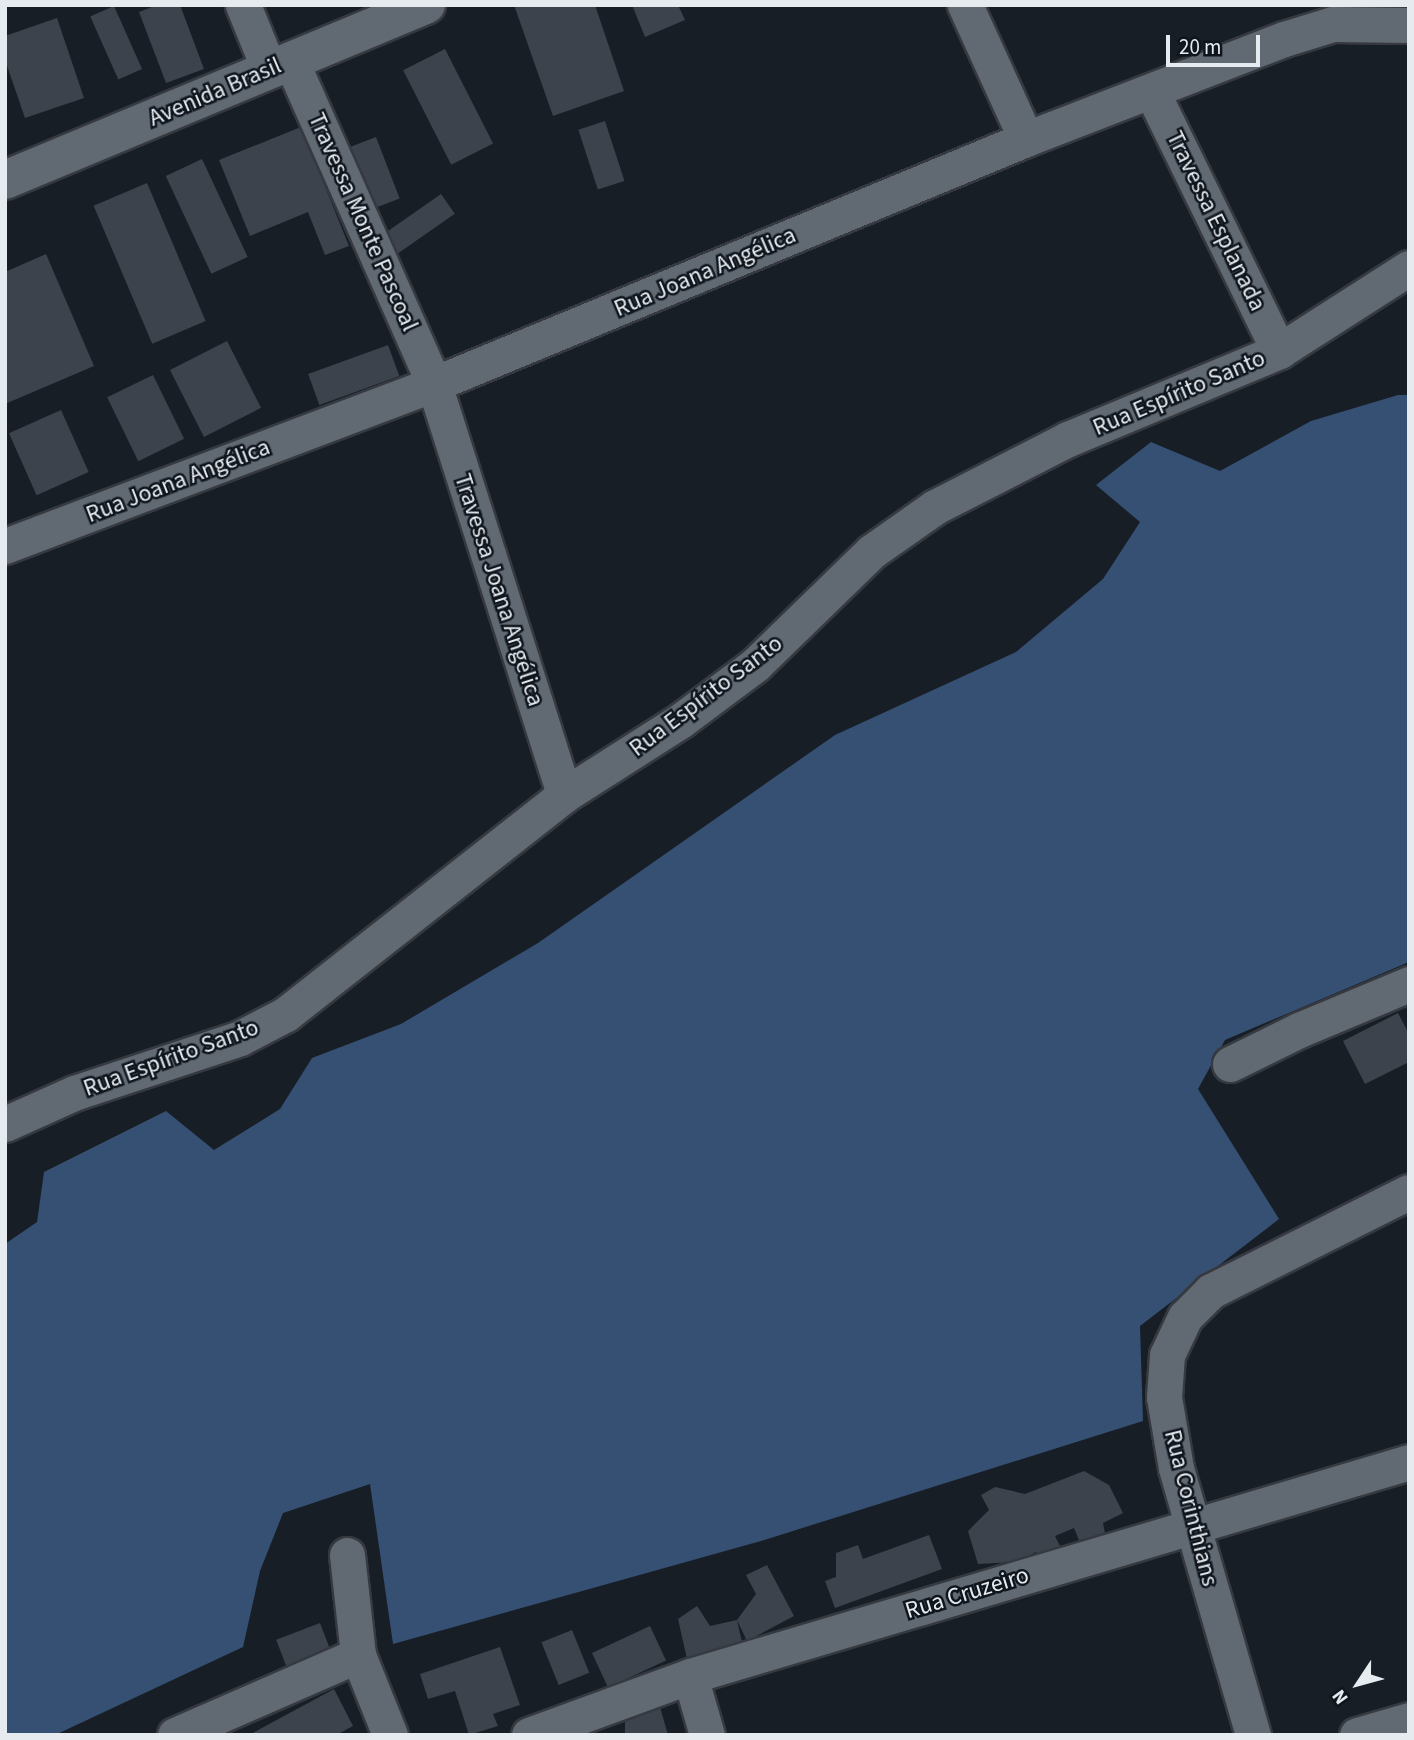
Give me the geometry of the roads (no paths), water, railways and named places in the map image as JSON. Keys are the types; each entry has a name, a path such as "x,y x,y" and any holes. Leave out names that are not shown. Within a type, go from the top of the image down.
{"street":[{"name":"Travessa Monte Pascoal","path":"243,5 280,65 434,384"},
{"name":"Avenida Brasil","path":"5,180 426,5"},
{"path":"965,5 1027,139"},
{"name":"Rua Joana Angélica","path":"5,547 434,384 1027,139 1284,39 1333,24 1409,25"},
{"name":"Travessa Esplanada","path":"1152,92 1279,351"},
{"name":"Rua Espírito Santo","path":"5,1124 74,1093 240,1038 286,1014 564,795 680,721 755,666 871,552 935,507 1068,439 1279,351 1400,282"},
{"name":"Travessa Joana Angélica","path":"434,384 564,795"},
{"path":"1230,1064 1299,1030 1409,984"},
{"name":"Rua Corinthians","path":"1253,1735 1176,1468 1164,1397 1167,1355 1185,1317 1212,1291 1409,1192"},
{"name":"Rua Cruzeiro","path":"529,1735 690,1676 1409,1462"},
{"path":"347,1555 358,1654 390,1735"},
{"path":"175,1735 358,1654"},
{"path":"690,1676 707,1735"},
{"path":"1357,1735 1409,1720"}]}
